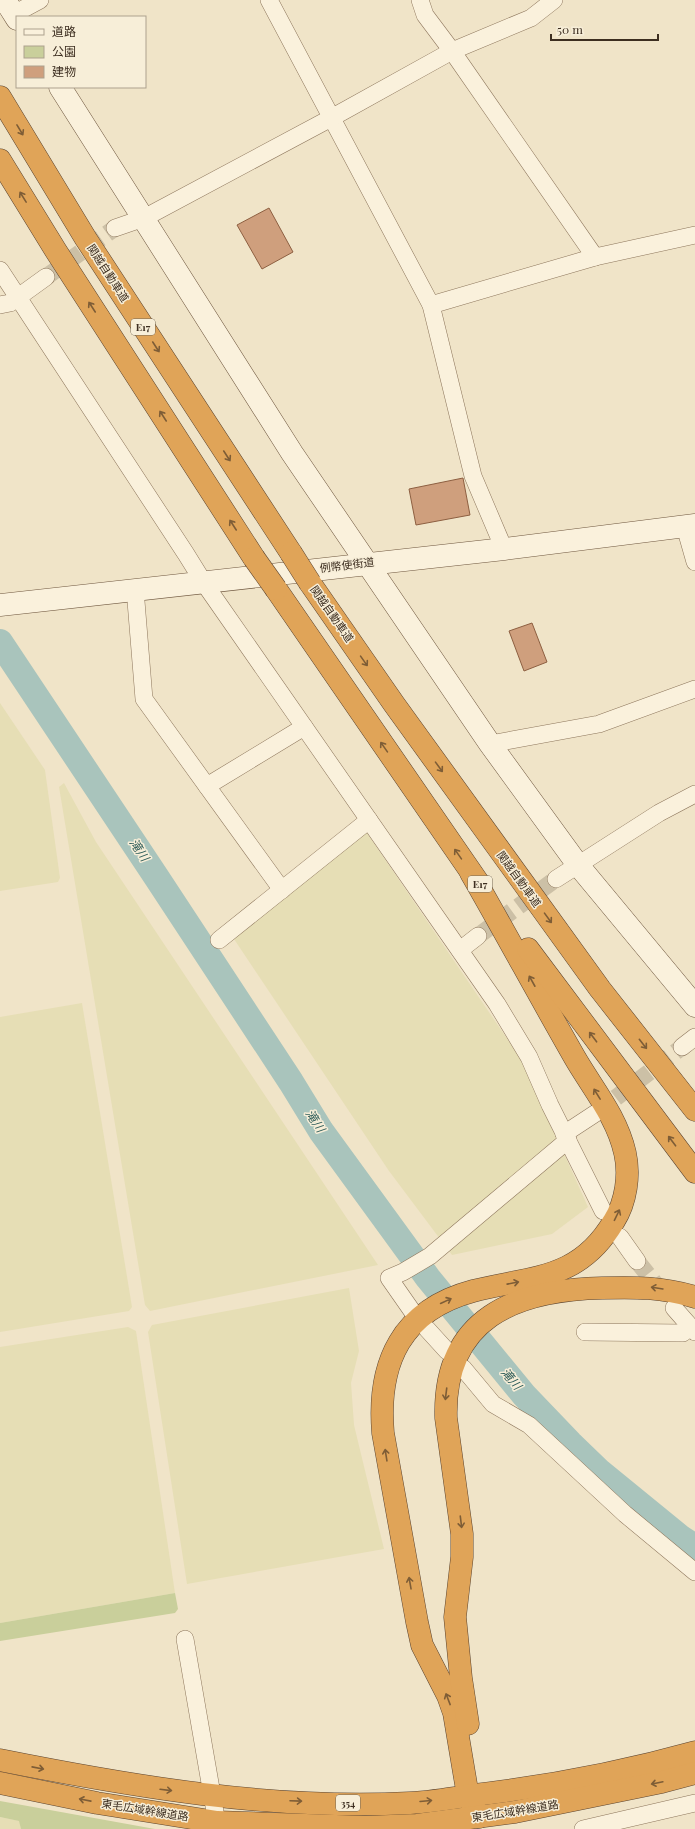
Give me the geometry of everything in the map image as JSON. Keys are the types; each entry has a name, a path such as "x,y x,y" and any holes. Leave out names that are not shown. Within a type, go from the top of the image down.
{"highway":[{"name":"関越自動車道","path":"0,97 86,239 310,583 394,704 600,989 695,1110"},
{"name":"E17","path":"0,160 56,251 254,558 472,873 695,1172"},
{"path":"472,873 576,1060 612,1117 620,1134 626,1155 627,1175 619,1214 605,1236 589,1253 569,1266 548,1275 475,1291 442,1303 420,1319 397,1345 388,1366 383,1388 381,1410 383,1432 422,1645 448,1696 454,1714 473,1796 483,1823"},
{"path":"473,1796 455,1617 462,1557 462,1534 451,1465 445,1399 448,1380 455,1359 466,1338 492,1313 518,1301 548,1293 581,1288 647,1287 679,1292 695,1297"},
{"name":"東毛広域幹線道路","path":"0,1760 99,1780 212,1796 363,1804 410,1803 511,1791 606,1774 695,1752"},
{"name":"東毛広域幹線道路","path":"0,1783 97,1803 218,1825 365,1827 483,1823 515,1812 662,1782 695,1773"}],"street":[{"path":"12,11 40,0"},
{"path":"269,0 431,305 474,476 504,549"},
{"path":"420,0 425,15 452,51 595,257"},
{"path":"115,228 144,218 452,51 531,18 554,0"},
{"path":"61,88 292,453 490,744 578,865 695,1006"},
{"path":"431,305 595,257 695,235"},
{"path":"0,270 204,583 497,1004 528,1057 603,1211"},
{"path":"0,306 10,303 46,277"},
{"path":"690,526 695,562"},
{"name":"例幣使街道","path":"0,605 504,549 690,526"},
{"path":"135,589 144,699 282,890"},
{"path":"490,744 599,724 695,689"},
{"path":"207,786 304,727"},
{"path":"556,878 659,813 695,794"},
{"path":"219,940 369,820"},
{"path":"460,950 478,936"},
{"path":"596,1113 566,1137 430,1256 403,1272 389,1278 420,1319 493,1404 529,1425 625,1514 695,1572"},
{"path":"620,1236 637,1262"},
{"path":"585,1332 683,1333 692,1330 674,1308"},
{"path":"186,1639 218,1825"},
{"path":"583,1829 695,1803"}],"shaded area":[{"path":"0,703 45,770 60,878 58,882 0,891"},
{"path":"64,783 96,842 378,1265 150,1311 145,1305 59,787"},
{"path":"360,832 367,833 523,1062 588,1207 552,1234 452,1255 389,1171 232,936"},
{"path":"82,1003 132,1307 129,1311 0,1332 0,1017"},
{"path":"349,1288 359,1351 351,1383 354,1425 384,1549 187,1584 148,1332 152,1325"},
{"path":"128,1327 136,1331 175,1593 0,1623 0,1347"},
{"path":"0,1817 20,1821 21,1829 0,1829"}],"green space":[{"path":"175,1593 178,1609 175,1613 0,1641 0,1623"},
{"path":"0,1801 155,1829 21,1829 19,1821 0,1817"}],"building":[{"path":"269,208 293,252 262,269 237,225"},
{"path":"463,478 470,515 416,525 409,489"},
{"path":"532,623 547,662 524,671 509,631"}],"waterway":[{"name":"滝川","path":"0,642 291,1082 321,1131 428,1278 524,1395 570,1443 599,1471 681,1538 695,1547"}],"tunnel":[{"path":"46,277 115,228"},
{"path":"478,936 556,879"},
{"path":"596,1113 682,1047"},
{"path":"637,1261 664,1295"}]}
